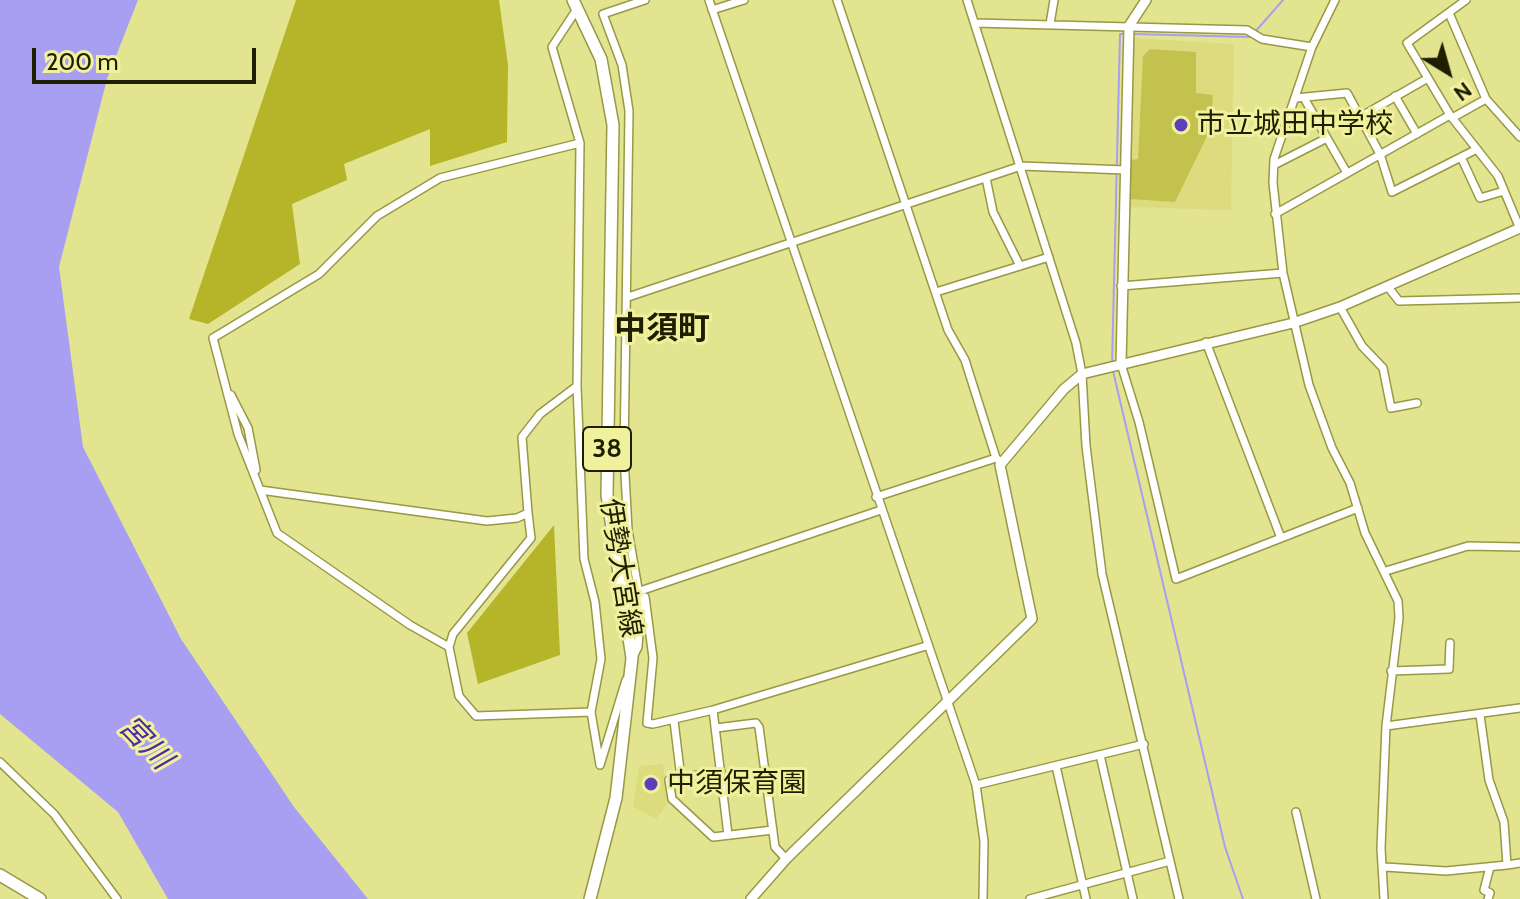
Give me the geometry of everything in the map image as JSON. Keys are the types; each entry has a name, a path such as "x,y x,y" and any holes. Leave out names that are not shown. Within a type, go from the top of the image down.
{"main road":[{"name":"伊勢大宮線","path":"576,3 601,59 613,125 607,495 632,658 616,798 590,899"},
{"path":"0,875 40,899"}],"street":[{"path":"645,0 603,14 627,87 628,297 624,456 628,530 653,658 647,723 674,721 926,646"},
{"path":"709,0 926,646 976,785 984,841 983,899"},
{"path":"712,10 744,0"},
{"path":"751,899 786,859 1032,619 998,460 965,360 948,330 837,0"},
{"path":"967,0 1049,257 1082,374 1086,446 1102,574 1179,899"},
{"path":"1050,24 1054,0"},
{"path":"1146,0 1129,30 1119,364 1139,422 1176,579 1358,508"},
{"path":"1335,0 1312,47 1300,98 1274,165 1275,214 1293,323 1318,411 1358,508 1365,533 1398,601 1399,618 1386,726 1381,848 1385,867 1384,899"},
{"path":"876,497 998,460 1020,445 1064,389 1082,374 1293,323 1340,307 1520,229 1498,176 1451,116 1407,43 1466,0"},
{"path":"576,3 552,47 580,143 577,386 584,559 595,602 601,659 591,712 600,765 638,647 642,592"},
{"path":"1449,13 1486,99 1520,137"},
{"path":"975,23 1254,34 1312,47"},
{"path":"1360,117 1428,78"},
{"path":"1300,98 1347,93 1380,154 1392,192 1477,149"},
{"path":"1395,96 1417,134"},
{"path":"1300,98 1347,173"},
{"path":"1275,214 1380,154 1486,99"},
{"path":"1274,165 1327,138"},
{"path":"449,647 410,625 277,533 260,491 248,428 224,382 213,338 319,274 377,216 440,178 580,143"},
{"path":"1461,157 1480,198 1504,191"},
{"path":"628,297 1021,166 1123,170"},
{"path":"986,178 993,212 1020,266"},
{"path":"936,292 1049,257"},
{"path":"1121,286 1283,273"},
{"path":"1388,287 1399,301 1520,298"},
{"path":"1340,307 1362,346 1383,368 1391,408 1417,403"},
{"path":"1206,342 1281,538"},
{"path":"577,386 540,414 522,437 531,538 459,627 449,647 459,696 476,716 591,712"},
{"path":"260,491 487,521 528,513"},
{"path":"642,592 881,510"},
{"path":"1386,571 1468,546 1520,547"},
{"path":"1391,671 1449,669 1450,643"},
{"path":"1386,726 1520,708"},
{"path":"713,710 728,835"},
{"path":"1480,715 1489,780 1504,822 1507,865"},
{"path":"674,721 681,778"},
{"path":"716,728 756,723 759,727 775,847 786,859"},
{"path":"976,785 1144,744"},
{"path":"1100,755 1133,899"},
{"path":"0,762 54,814 117,899"},
{"path":"1056,766 1086,899"},
{"path":"721,771 669,780 672,799 713,837 773,830"},
{"path":"1296,812 1316,899"},
{"path":"1030,899 1170,861"},
{"path":"1385,867 1446,871 1520,863"},
{"path":"1488,899 1490,893 1484,890 1490,867"}],"shaded area":[{"path":"296,0 499,0 508,65 507,142 430,166 430,129 344,164 347,180 292,204 300,264 208,324 189,319"},
{"name":"市立城田中学校","path":"1133,38 1234,44 1231,210 1128,207"},
{"path":"1150,49 1196,52 1196,93 1213,95 1211,128 1175,202 1129,199 1131,160 1138,159 1143,56"},
{"path":"554,525 560,655 478,684 467,633"},
{"name":"中須保育園","path":"663,764 669,802 656,819 633,806 639,766"}],"water":[{"name":"宮川","path":"0,0 138,0 107,79 59,267 83,447 181,639 294,807 368,899 168,899 118,812 0,714"}],"waterway":[{"path":"1255,32 1283,0"},
{"path":"1112,365 1120,34 1126,34"},
{"path":"1133,34 1250,37"},
{"path":"1113,371 1225,847 1243,899"}],"place":[{"name":"市立城田中学校","path":"1181,125"},
{"name":"中須保育園","path":"651,784"}],"district":[{"name":"中須町","path":"662,330"}]}
